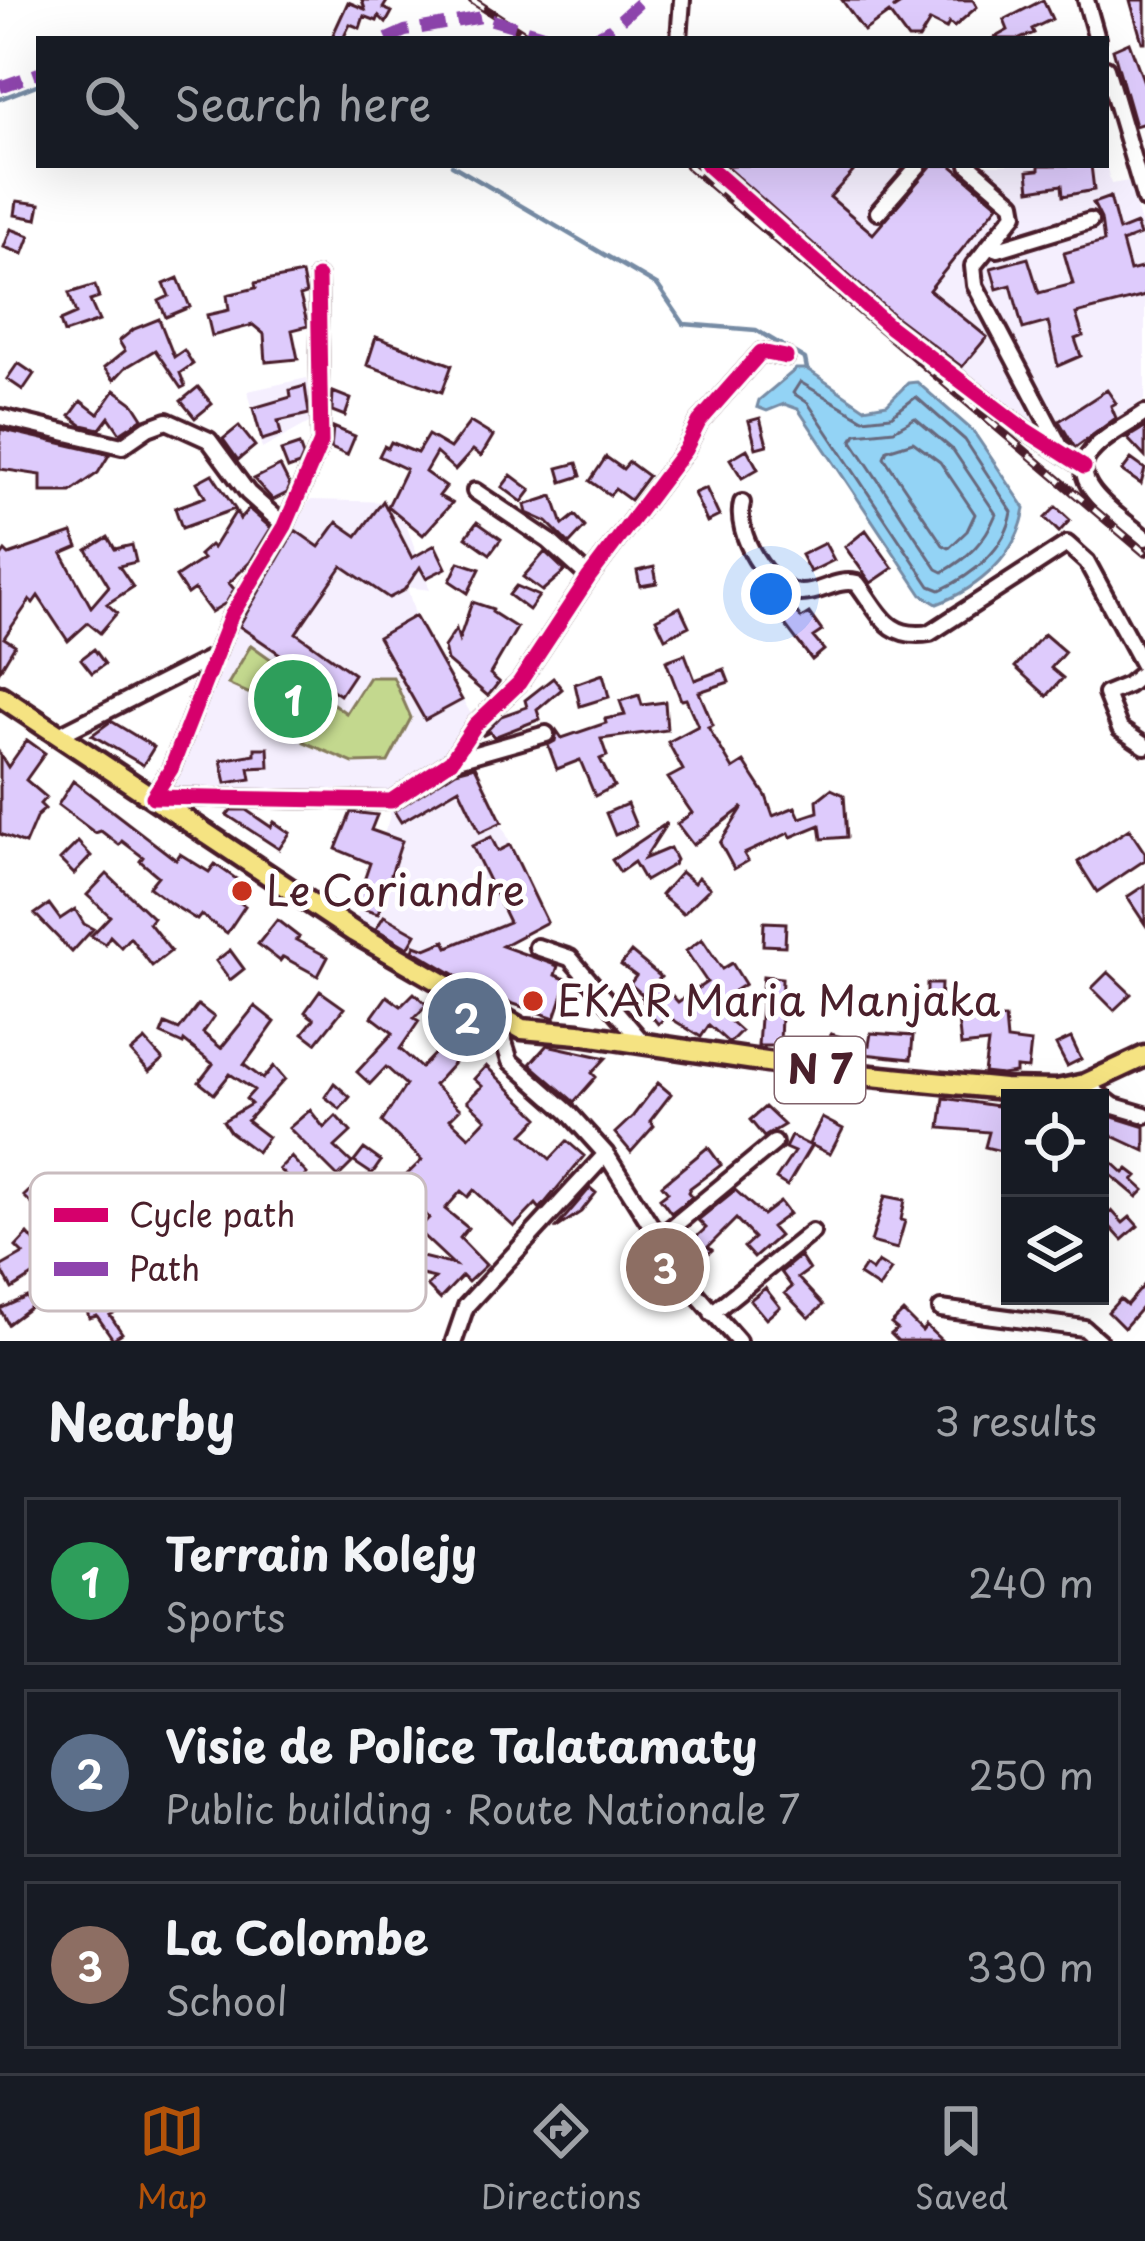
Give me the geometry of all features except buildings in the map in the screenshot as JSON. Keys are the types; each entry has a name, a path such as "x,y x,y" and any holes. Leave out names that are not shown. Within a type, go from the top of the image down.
{"main road":[{"name":"N 7","path":"0,696 354,932 522,1029 938,1084 1057,1090 1085,1084 1145,1056"}],"street":[{"path":"679,36 682,0"},
{"path":"1086,0 1096,36"},
{"path":"1109,78 1145,200"},
{"path":"710,168 890,327 1084,466"},
{"path":"878,212 916,168"},
{"path":"972,168 1013,203 1015,214 973,266 975,285 1064,455"},
{"path":"989,246 998,249 1090,221"},
{"path":"154,797 171,769 231,616 285,526 321,442 318,277"},
{"path":"451,761 475,725 519,683 589,577 685,450 699,422 760,352 786,357"},
{"path":"1145,412 1090,452 1084,466 1085,482 1096,495 1145,538"},
{"path":"0,417 122,446 148,428 167,422 209,440 248,493 285,526"},
{"path":"475,491 549,541 589,577"},
{"path":"742,503 738,517 746,541 772,578 794,593 812,592 843,580 856,583 887,625 911,636 930,633 1067,544 1087,562 1145,670 1128,685 1106,694 1120,729 1145,746"},
{"path":"59,735 218,654"},
{"path":"154,797 391,801 451,761 546,734"},
{"path":"537,947 570,958 645,1045"},
{"path":"495,1014 511,1061 606,1154 658,1239 738,1341"},
{"path":"1085,1084 1114,1106 1145,1115"},
{"path":"658,1239 774,1143"},
{"path":"454,1341 466,1306 606,1154"},
{"path":"712,1313 812,1232"},
{"path":"941,1309 1084,1328 1099,1341"}],"shaded area":[{"path":"712,168 1107,168 1111,184 1128,181 1145,237 1145,399 1059,465"},
{"path":"307,378 316,419 262,449 248,391"},
{"path":"310,500 398,502 430,590 407,587 416,618 475,721 427,770 387,795 160,793 211,673"},
{"path":"470,756 547,922 453,973 354,925 390,804"}],"green space":[{"path":"251,645 346,713 369,677 393,677 411,718 388,762 353,763 304,742 310,721 228,684"}],"water":[{"path":"796,369 807,369 864,408 887,404 908,383 917,382 973,431 1025,508 1014,541 994,568 937,604 922,595 798,409 784,404 767,411 757,407 759,400"}],"waterway":[{"path":"0,99 36,85"},
{"path":"457,168 658,286 684,324 756,330 805,359 807,369"}],"railway":[{"path":"472,0 527,36"},
{"path":"692,168 1145,553"}],"marked path":[{"path":"597,36 642,0"},
{"path":"394,36 482,17 547,36"},
{"path":"0,87 36,74"}],"cycle path":[{"path":"710,168 890,327 1024,429 1084,467"},
{"path":"153,797 171,769 231,616 285,526 321,442 318,277"},
{"path":"153,797 391,801 451,761 475,725 519,683 589,577 685,450 699,422 761,352 786,357"}],"place":[{"name":"Terrain Kolejy","path":"293,699"},
{"name":"Le Coriandre","path":"242,891"},
{"name":"EKAR Maria Manjaka","path":"533,1001"},
{"name":"Visie de Police Talatamaty","path":"467,1017"},
{"name":"La Colombe","path":"665,1267"}]}
